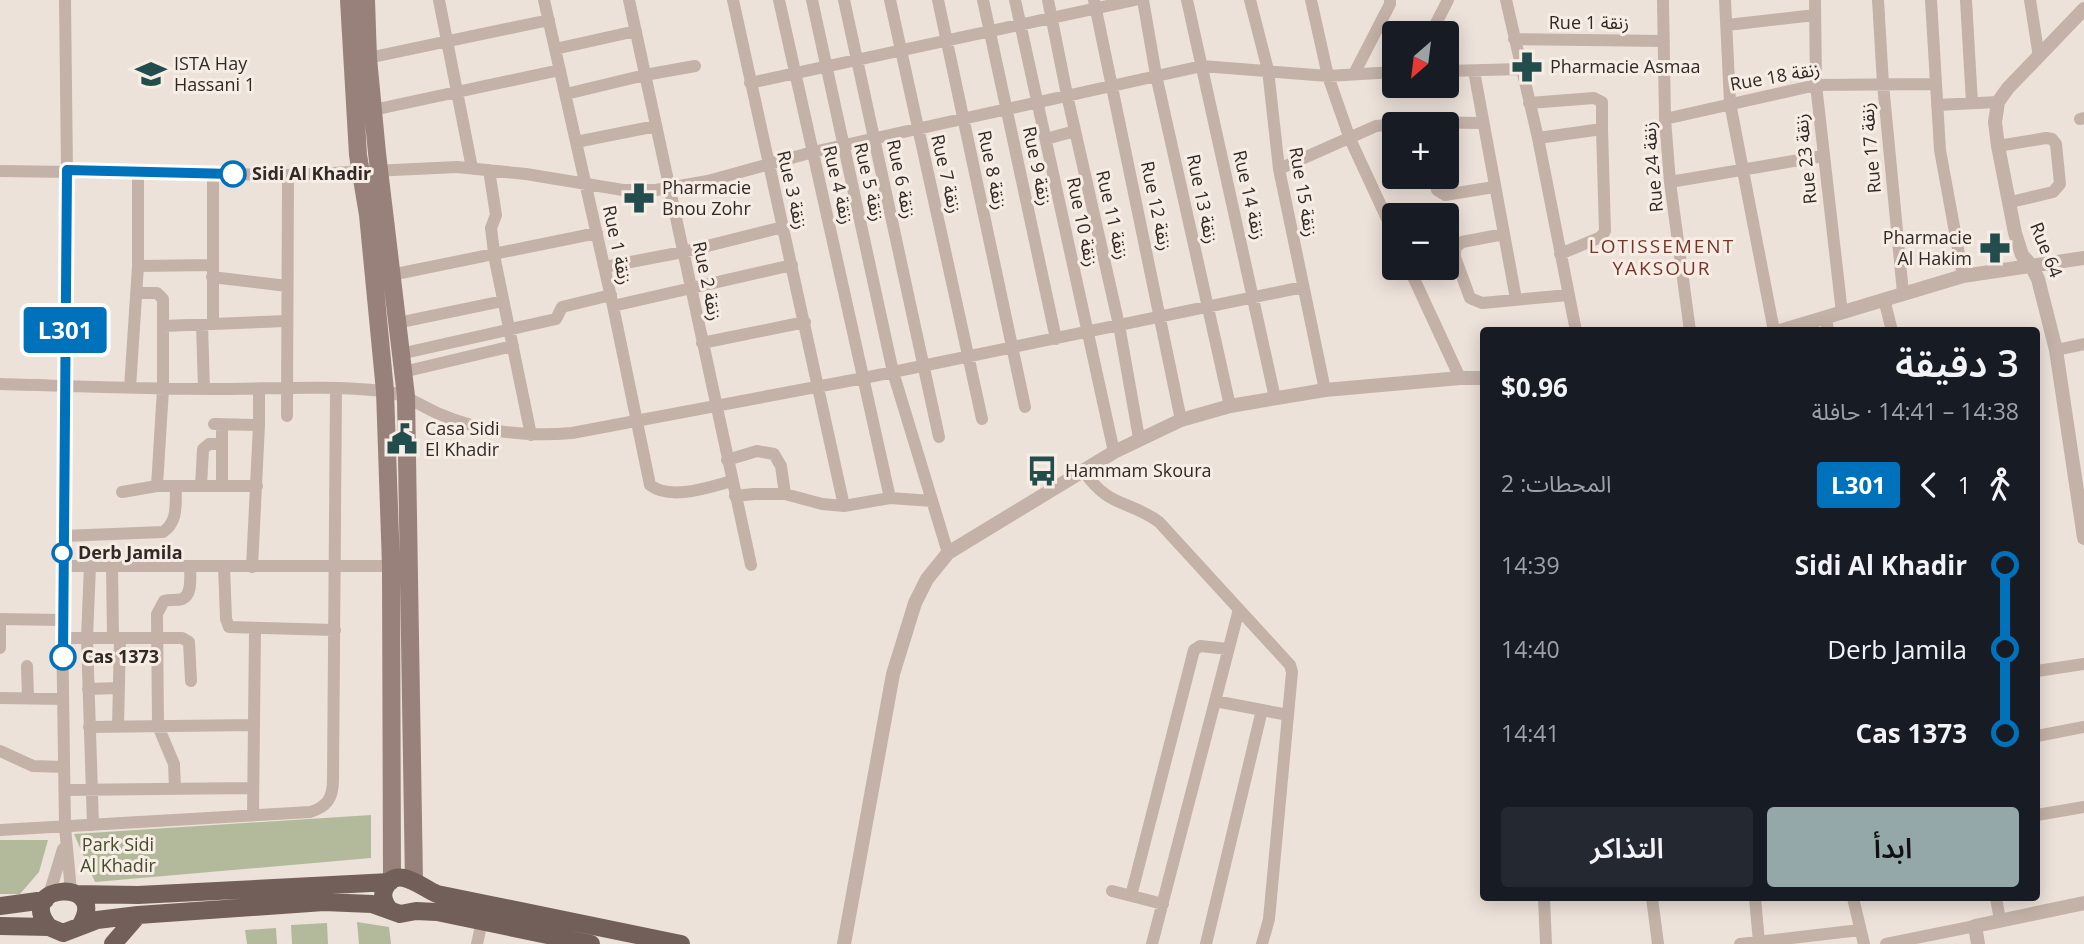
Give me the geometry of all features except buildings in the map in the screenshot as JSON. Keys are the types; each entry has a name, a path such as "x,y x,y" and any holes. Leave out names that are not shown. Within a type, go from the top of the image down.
{"main road":[{"path":"349,0 353,92 390,275 405,396 415,882 420,891 417,907 411,912"},
{"path":"367,0 368,58 373,110 370,239 386,391 391,565 391,881 383,895 389,909"},
{"path":"0,906 47,897 60,890 138,895 391,881 403,877 437,894 681,944"},
{"path":"74,893 82,900 85,913 80,926"},
{"path":"47,897 42,912 54,934"},
{"path":"0,926 54,934 69,932 97,920 138,915 324,902 368,903 400,914 437,912 582,943"},
{"path":"113,944 138,915"}],"street":[{"path":"65,0 67,170 62,638 66,833 74,893"},
{"path":"439,0 472,168"},
{"name":"Rue 1 زنقة","path":"544,0 612,300 650,485 656,490 697,490 732,481"},
{"name":"Rue 2 زنقة","path":"629,0 751,565"},
{"name":"Rue 3 زنقة","path":"733,0 844,506"},
{"name":"Rue 4 زنقة","path":"779,0 890,498"},
{"name":"Rue 5 زنقة","path":"812,0 893,372 948,553"},
{"name":"Rue 6 زنقة","path":"844,0 939,437"},
{"name":"Rue 7 زنقة","path":"890,0 982,419"},
{"name":"Rue 8 زنقة","path":"938,0 1025,407"},
{"name":"Rue 9 زنقة","path":"984,0 1056,339"},
{"name":"Rue 10 زنقة","path":"1016,0 1114,452"},
{"name":"Rue 11 زنقة","path":"1048,0 1119,325 1139,438"},
{"path":"750,83 1052,18 1095,5 1135,0"},
{"name":"Rue 13 زنقة","path":"1143,0 1156,75 1230,406"},
{"name":"Rue 14 زنقة","path":"1187,0 1275,398"},
{"name":"Rue 15 زنقة","path":"1250,0 1268,70 1279,169 1325,390"},
{"path":"1311,0 1328,76 1350,139 1382,208"},
{"path":"1354,74 1390,0"},
{"path":"1439,21 1448,0"},
{"path":"1506,0 1538,138 1575,327"},
{"name":"Rue 24 زنقة","path":"1663,0 1665,119 1670,183 1689,327"},
{"path":"1725,0 1730,103 1773,327"},
{"name":"Rue 23 زنقة","path":"1815,0 1815,85 1842,313"},
{"name":"Rue 17 زنقة","path":"1878,0 1883,84 1903,293"},
{"path":"1931,0 1940,150 1963,276"},
{"path":"1966,0 1972,103"},
{"path":"2031,0 2039,57"},
{"name":"Rue 12 زنقة","path":"1095,5 1181,420"},
{"path":"1937,105 1998,102 2018,77 2084,9"},
{"path":"1727,25 1815,15"},
{"path":"368,58 548,20"},
{"path":"555,49 636,31"},
{"name":"Rue 1 زنقة","path":"1514,39 1664,41"},
{"path":"566,94 695,66"},
{"path":"0,171 288,174 472,168 640,191 708,181 813,152 1202,66 1328,76 1382,73"},
{"path":"1460,70 1521,69"},
{"path":"373,110 560,70"},
{"path":"1474,71 1516,299"},
{"name":"Rue 18 زنقة","path":"1665,119 1815,85 1936,84"},
{"path":"1529,103 1599,98 1602,102 1605,231 1601,237 1560,254"},
{"name":"Rue 64","path":"1998,102 1995,122 1998,146 2019,244 2042,293 2056,350 2079,482 2084,538"},
{"path":"1459,123 1482,123"},
{"path":"576,142 656,126"},
{"path":"1279,169 1382,126"},
{"path":"1538,138 1602,129"},
{"path":"1046,139 1075,131"},
{"path":"1998,146 2046,138 2052,139 2056,144 2060,184 2058,188 2053,192 2011,202"},
{"path":"1670,183 1823,156"},
{"path":"489,170 496,215 491,228 495,254 531,435"},
{"path":"130,388 138,266 138,173"},
{"path":"204,389 212,271 214,173"},
{"path":"287,416 288,174"},
{"path":"1437,189 1445,195 1494,187"},
{"path":"604,267 683,252 783,227"},
{"path":"390,275 597,233"},
{"path":"1504,234 1458,244 1454,252 1473,300 1482,303 1568,295"},
{"path":"1807,327 1827,324 1842,313 1963,276 2084,258"},
{"path":"401,363 509,328 556,319 562,307 691,288 792,265"},
{"path":"138,266 212,271 287,286"},
{"path":"1415,280 1460,378"},
{"path":"0,384 386,391 405,396 436,412 479,428 531,435 572,433 819,387 1303,287"},
{"path":"136,293 157,293 162,297 163,389 157,486"},
{"path":"1884,299 1891,327"},
{"path":"397,323 503,301"},
{"path":"163,326 286,321"},
{"path":"702,343 805,322"},
{"path":"2056,350 2084,344"},
{"path":"401,363 513,346"},
{"path":"844,944 893,674 915,603 927,579 948,553 1114,452 1181,420 1230,406 1325,390 1480,378"},
{"path":"252,567 259,388"},
{"path":"0,830 66,833 93,825 310,812 326,805 333,792 336,388"},
{"path":"222,486 222,444 218,424 259,425"},
{"path":"201,486 202,449 209,444 222,444"},
{"path":"727,460 757,451 774,454 781,466 785,494"},
{"path":"1083,470 1104,496 1159,522 1290,665 1292,671 1269,919 1262,944"},
{"path":"122,492 157,486 257,486"},
{"path":"63,536 163,532 173,523 175,517 176,486"},
{"path":"736,496 785,494 822,504 844,506 890,498 932,501"},
{"path":"62,566 391,565"},
{"path":"90,566 87,638 93,825"},
{"path":"112,566 119,688 118,727"},
{"path":"175,788 174,764 158,726 158,608 164,601 181,599 187,595 190,566"},
{"path":"224,567 227,625 233,629 335,631"},
{"path":"1152,944 1239,609"},
{"path":"0,648 0,619 62,620"},
{"path":"253,815 255,630"},
{"path":"62,638 182,638 189,642 191,681"},
{"path":"1131,896 1194,650 1200,646 1228,649"},
{"path":"2040,671 2084,664"},
{"path":"27,666 28,698"},
{"path":"88,689 119,688"},
{"path":"0,698 63,699"},
{"path":"1215,701 1288,715"},
{"path":"1206,944 1262,710"},
{"path":"89,727 254,725"},
{"path":"2040,735 2084,727"},
{"path":"0,751 33,766 64,767"},
{"path":"65,790 253,788"},
{"path":"2040,815 2084,807"},
{"path":"47,897 66,833"},
{"path":"1112,891 1163,904"},
{"path":"1544,901 1546,944"},
{"path":"1652,901 1658,944"},
{"path":"1755,901 1759,942"},
{"path":"1854,901 1864,944"},
{"path":"1997,901 2000,920"},
{"path":"1886,944 2084,903"},
{"path":"477,944 482,921"},
{"path":"1975,926 1978,944"},
{"path":"1741,944 1860,930"}],"green space":[{"name":"Park Sidi Al Khadir","path":"371,815 371,858 95,882 74,834"},
{"path":"0,840 48,840 39,872 20,894 0,894"},
{"path":"357,922 389,927 391,944 359,944"},
{"path":"327,923 328,944 292,944 291,925"},
{"path":"276,928 277,944 247,944 245,930"}],"bus line":[{"name":"L301","path":"63,657 67,170 233,174"}],"place":[{"name":"Pharmacie Asmaa","path":"1527,67"},
{"name":"ISTA Hay Hassani 1","path":"151,74"},
{"name":"Sidi Al Khadir","path":"233,174"},
{"name":"Pharmacie Bnou Zohr","path":"639,198"},
{"name":"Pharmacie Al Hakim","path":"1995,248"},
{"name":"Casa Sidi El Khadir","path":"402,439"},
{"name":"Hammam Skoura","path":"1042,471"},
{"name":"Derb Jamila","path":"62,553"},
{"name":"Cas 1373","path":"63,657"}],"district":[{"name":"LOTISSEMENT YAKSOUR","path":"1662,257"}]}
